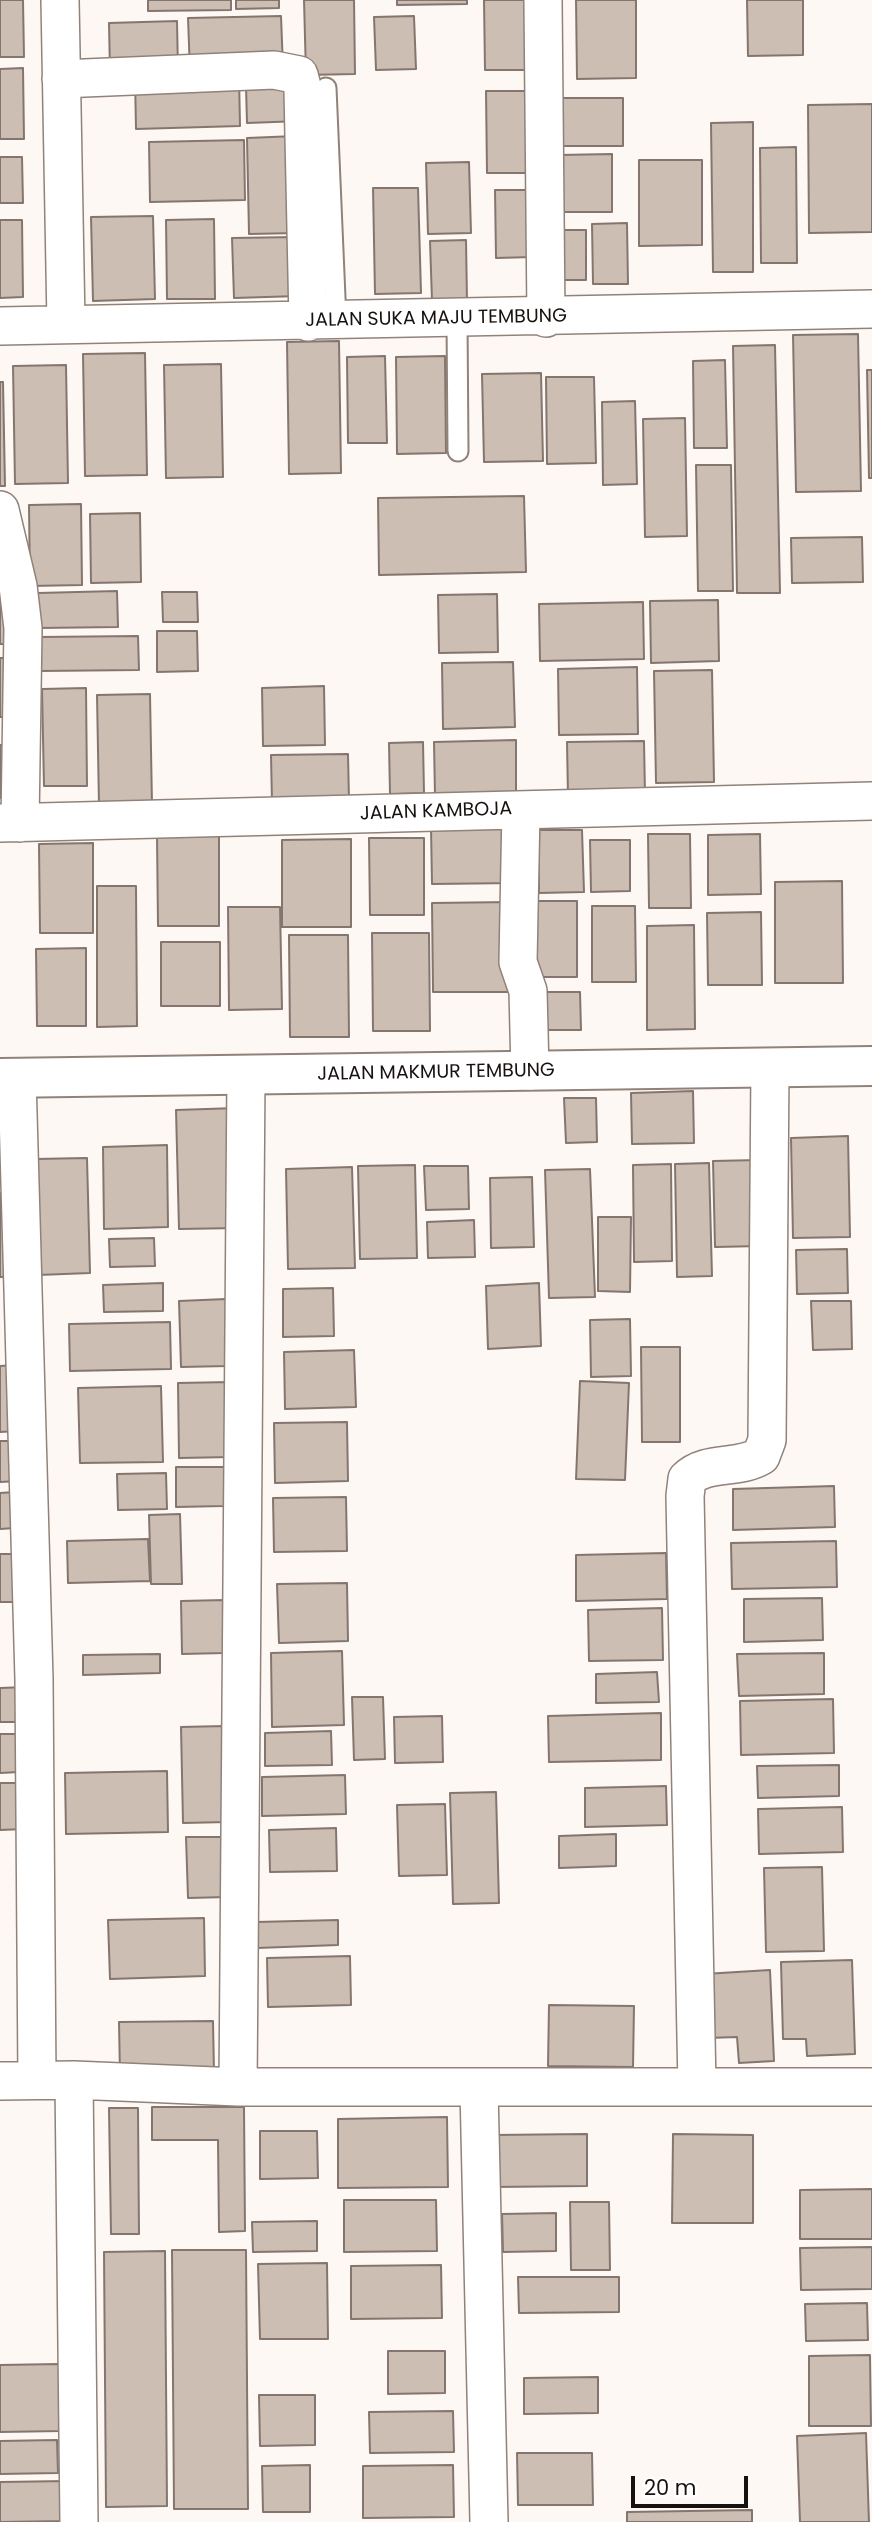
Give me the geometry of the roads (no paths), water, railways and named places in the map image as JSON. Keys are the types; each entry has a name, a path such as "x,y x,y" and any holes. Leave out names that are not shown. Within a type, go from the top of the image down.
{"street":[{"path":"60,0 66,323"},
{"path":"543,0 546,317"},
{"path":"61,79 274,71 299,75 303,90 322,321"},
{"name":"JALAN SUKA MAJU TEMBUNG","path":"0,326 872,309"},
{"path":"0,510 18,586 23,628 10,823"},
{"name":"JALAN KAMBOJA","path":"10,823 872,801"},
{"path":"521,810 518,962 528,991 530,1071"},
{"name":"JALAN MAKMUR TEMBUNG","path":"9,1078 872,1066"},
{"path":"697,2086 685,1496 687,1479 695,1471 704,1467 750,1463 761,1456 767,1440 770,1068"},
{"path":"238,2087 246,1076"},
{"path":"9,1078 34,1679 37,2080"},
{"path":"0,2081 74,2080 238,2087 479,2089 872,2087"},
{"path":"74,2080 79,2522"},
{"path":"479,2089 489,2522"}],"lane":[{"path":"322,321 326,88"},
{"path":"457,319 457,450"}]}
